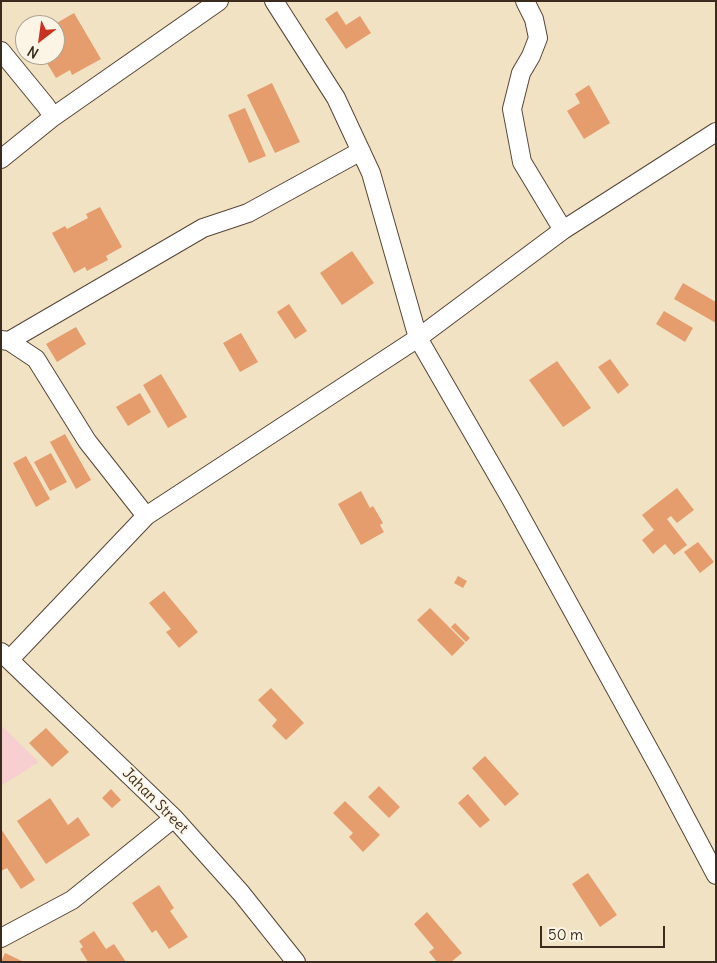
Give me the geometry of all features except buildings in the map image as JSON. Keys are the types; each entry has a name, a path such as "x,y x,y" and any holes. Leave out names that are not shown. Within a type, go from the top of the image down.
{"street":[{"path":"1,159 53,117 219,1"},
{"path":"274,1 336,98 371,173 418,338 512,500 716,875"},
{"path":"525,1 534,20 538,38 531,56 521,73 512,109 522,162 563,230"},
{"path":"1,51 53,117"},
{"path":"6,655 146,516 418,338 563,230 716,132"},
{"path":"146,516 86,441 36,359 5,340 204,228 248,213 361,151"},
{"name":"Jahan Street","path":"6,655 174,818 241,893 296,962"},
{"path":"1,938 72,900 174,818"}],"shaded area":[{"path":"1,725 39,762 1,786"}]}
